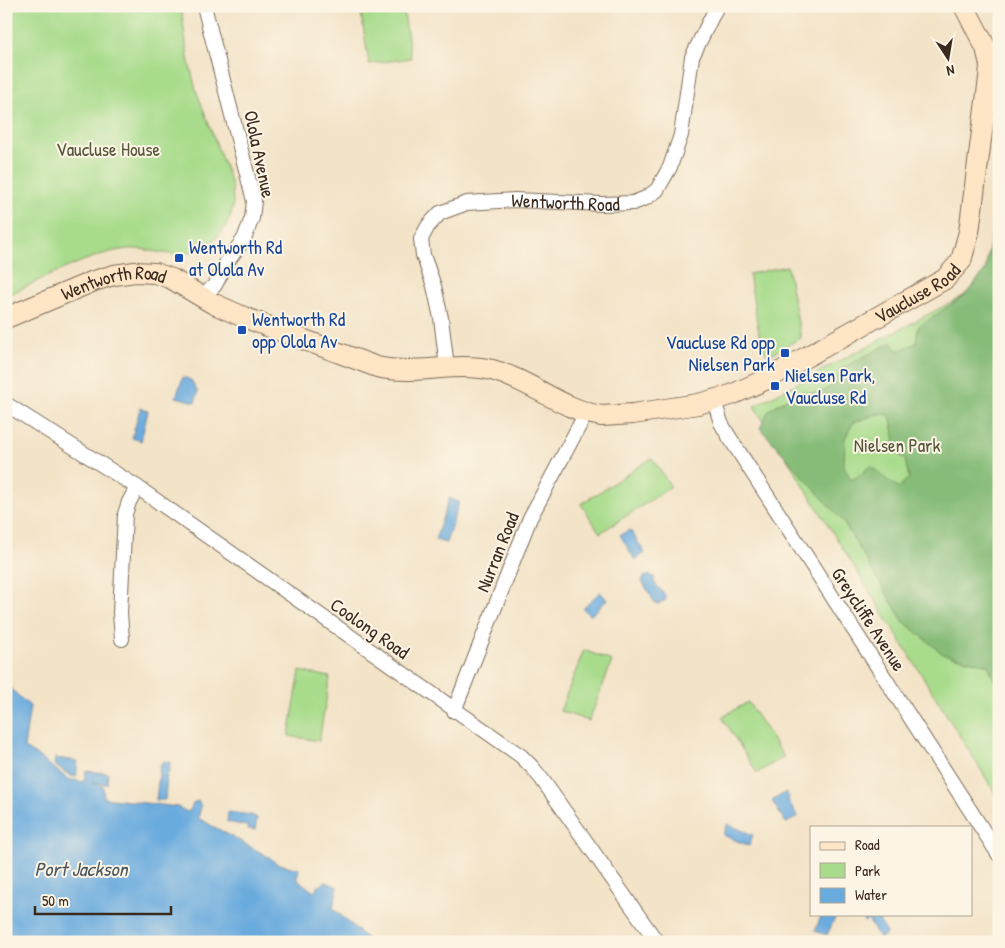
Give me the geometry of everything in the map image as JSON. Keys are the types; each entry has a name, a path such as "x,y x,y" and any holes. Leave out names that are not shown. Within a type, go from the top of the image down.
{"street":[{"name":"Olola Avenue","path":"202,297 215,285 227,262 244,239 252,218 254,201 204,6"},
{"name":"Wentworth Road","path":"447,367 434,286 423,255 421,239 428,226 440,213 467,204 514,200 602,204 633,203 646,198 657,190 670,167 682,135 684,105 692,57 717,6"},
{"name":"Vaucluse Road","path":"714,400 731,395 767,379 933,287 945,280 961,261 970,223 990,65 986,48 964,6"},
{"name":"Wentworth Road","path":"6,318 94,280 135,272 155,273 172,279 202,297 246,318 377,367 410,371 470,366 504,374 586,413 602,416 672,408 714,400"},
{"name":"Greycliffe Avenue","path":"714,400 721,423 728,435 999,855"},
{"name":"Coolong Road","path":"6,404 137,487 454,711 521,756 532,767 657,942"},
{"name":"Nurran Road","path":"454,711 530,518 586,413"},
{"path":"122,639 120,613 125,514 137,487"}],"green space":[{"name":"Vaucluse House","path":"6,6 181,6 188,58 196,90 231,183 232,210 229,220 218,236 202,248 183,254 134,249 106,253 62,270 6,296"},
{"path":"360,6 403,6 411,58 369,64"},
{"name":"Nielsen Park","path":"999,191 999,691 988,665 943,654 903,621 842,520 760,428 769,410 788,398 803,392 820,393 835,384 840,369 892,342 898,351 916,343 918,327 965,295 985,271","holes":["877,414 890,415 895,451 905,460 909,478 899,487 870,466 859,476 851,480 844,466 845,438 853,423"]},
{"name":"Nielsen Park","path":"999,194 999,799 754,406 965,295 986,270"},
{"path":"787,266 801,338 768,356 761,345 749,274"},
{"path":"652,458 671,487 600,533 581,504"},
{"path":"584,650 612,661 589,721 560,711"},
{"path":"300,671 330,677 319,741 289,736"},
{"path":"748,702 784,757 757,773 722,717"}],"water":[{"path":"183,377 191,380 198,392 195,402 176,397"},
{"path":"140,408 148,411 141,441 132,438"},
{"path":"449,498 459,502 446,543 435,540"},
{"path":"630,530 645,553 635,560 620,535"},
{"path":"650,575 654,577 655,584 664,594 666,600 658,604 655,603 642,581 644,577"},
{"path":"600,592 607,600 590,616 583,608"},
{"name":"Port Jackson","path":"6,685 30,706 24,748 68,779 84,782 86,771 108,773 107,784 92,783 103,786 104,798 178,807 187,812 194,802 199,801 201,807 198,818 269,857 280,866 280,864 299,869 297,879 314,892 317,886 322,885 325,881 338,887 333,908 370,942 6,942"},
{"path":"55,758 78,761 76,777 71,776 54,765"},
{"path":"163,761 170,762 169,773 167,773 165,800 156,800 160,764 163,765"},
{"path":"786,792 789,797 788,800 798,817 786,823 772,801"},
{"path":"228,812 252,815 257,818 255,830 248,829 247,826 227,822"},
{"path":"727,824 753,835 749,846 723,835"},
{"path":"821,916 836,916 827,935 815,931"},
{"path":"860,916 876,916 887,933 880,939 868,920 864,922"}],"place":[{"name":"Wentworth Rd at Olola Av","path":"179,258"},
{"name":"Wentworth Rd opp Olola Av","path":"242,330"},
{"name":"Vaucluse Rd opp Nielsen Park","path":"785,353"},
{"name":"Nielsen Park, Vaucluse Rd","path":"775,386"}]}
